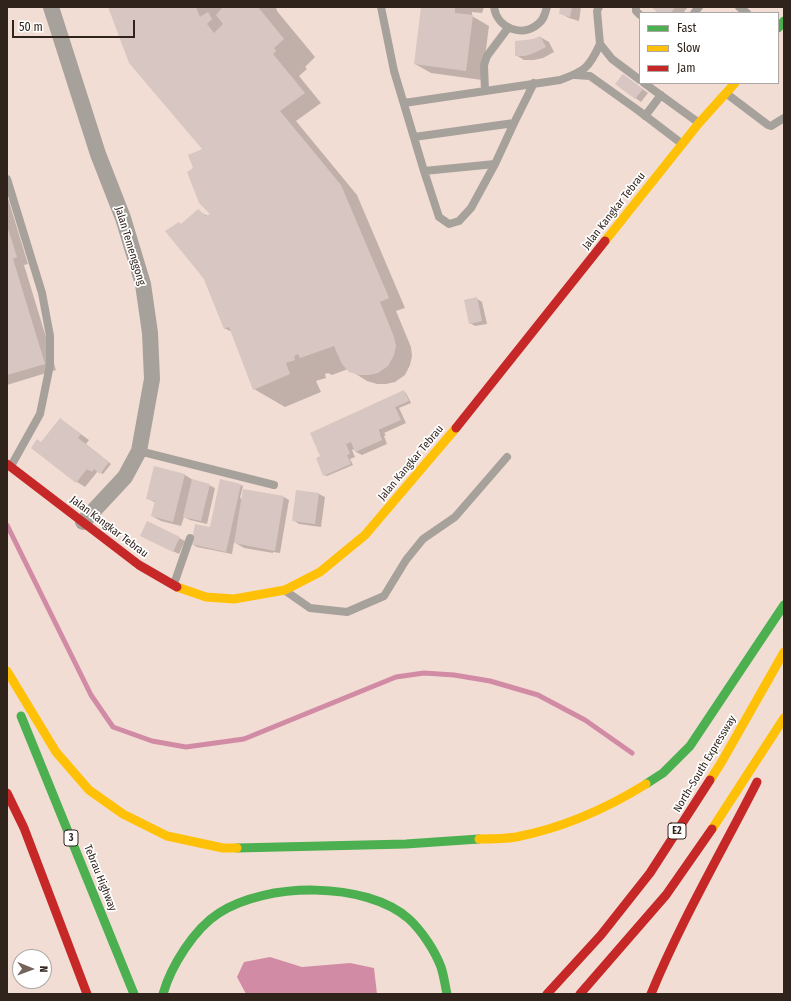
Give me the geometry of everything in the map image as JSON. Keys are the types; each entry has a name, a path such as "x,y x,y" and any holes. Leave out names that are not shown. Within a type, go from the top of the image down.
{"main road":[{"name":"Jalan Kangkar Tebrau","path":"8,465 139,565 173,585 206,597 234,599 284,590 320,572 365,535 436,453 682,144 734,84"},
{"path":"7,671 56,752 89,790 123,814 167,836 223,848 398,844 515,837 574,821 627,796 663,773 690,746 784,605"},
{"name":"North–South Expressway","path":"547,994 601,935 650,873 721,763 784,652"},
{"name":"Tebrau Highway","path":"7,681 134,994"},
{"path":"580,994 666,895 704,842 784,718"},
{"path":"766,762 784,730"},
{"path":"651,994 685,918 722,852 760,775"},
{"path":"7,793 24,828 87,994"},
{"path":"163,994 165,986 176,963 194,936 219,913 262,894 295,890 326,891 367,897 390,906 410,920 429,944 441,968 447,994"}],"street":[{"name":"Jalan Temenggong","path":"51,7 98,154 123,218 143,284 150,333 152,379 139,451 125,477 83,522"}],"lane":[{"path":"381,7 394,71 424,171 439,217 448,224 459,221 470,208 495,164 534,83"},
{"path":"494,7 500,21 508,28 518,31 529,29 538,24 545,16 547,7"},
{"path":"404,103 560,80 574,75 583,70 590,63 600,44 597,11 599,7"},
{"path":"485,91 484,65 487,56 508,28"},
{"path":"600,44 612,59 639,79"},
{"path":"574,75 590,76 639,110 682,144"},
{"path":"645,84 699,123"},
{"path":"726,94 768,125 771,126 784,118"},
{"path":"646,116 660,95"},
{"path":"414,137 514,122"},
{"path":"424,171 495,164"},
{"path":"7,179 42,293 50,336 50,365 40,414 8,465"},
{"path":"139,451 274,485"},
{"path":"284,590 310,608 347,612 384,596 406,560 423,539 455,517 507,457"},
{"path":"173,585 190,538"}],"shaded area":[{"path":"270,957 302,967 350,963 374,968 377,994 246,994 237,977 244,962"}],"building":[{"path":"108,7 196,7 200,17 208,12 212,19 207,24 214,33 223,24 216,15 223,7 258,7 284,39 274,48 276,51 273,54 305,93 280,111 341,185 389,298 380,302 396,346 394,355 388,366 378,373 369,375 359,375 349,372 342,364 334,346 300,358 298,354 294,356 295,360 286,363 290,374 253,390 229,327 224,329 204,279 165,231 179,222 181,224 198,209 206,216 210,214 199,203 187,172 193,168 188,155 202,149 129,63"},
{"path":"421,7 455,7 455,13 473,15 466,71 414,64"},
{"path":"560,7 572,7 570,17 559,14"},
{"path":"651,7 675,7 672,12 657,12"},
{"path":"540,36 546,47 525,56 515,56 515,41 533,39"},
{"path":"623,74 643,89 635,99 615,84"},
{"path":"7,226 17,257 13,259 45,364 7,375"},
{"path":"477,297 482,321 469,324 464,300"},
{"path":"404,390 409,401 395,407 401,420 378,430 382,440 355,452 351,442 346,444 350,454 347,455 351,464 323,476 316,458 320,456 310,433"},
{"path":"60,418 81,434 78,438 109,462 100,474 94,469 92,472 87,469 76,483 31,448 37,439 41,442"},
{"path":"154,466 185,474 173,522 151,516 155,501 146,499"},
{"path":"192,479 210,484 201,521 183,517"},
{"path":"220,479 241,484 226,552 191,544 195,524 210,527"},
{"path":"243,489 284,496 275,551 234,543"},
{"path":"296,490 319,493 315,524 292,521"},
{"path":"147,521 180,537 173,552 140,536"}],"waterway":[{"path":"7,525 91,695 113,727 152,741 186,747 244,739 396,677 424,673 454,675 490,681 538,695 585,720 632,753"}],"traffic: fast":[{"path":"779,27 784,21"},
{"path":"646,784 663,773 690,746 784,605"},
{"path":"21,716 134,994"},
{"path":"237,848 406,844 479,839"},
{"path":"163,994 178,960 192,938 201,928 219,913 239,903 262,896 288,891 316,890 342,892 368,898 390,907 409,919 423,935 435,954 442,970 447,994"}],"traffic: slow":[{"path":"605,241 699,123 734,84"},
{"path":"177,587 206,597 234,599 285,590 320,572 365,535 456,428"},
{"path":"710,780 784,652"},
{"path":"7,671 56,752 89,790 123,814 167,836 223,848 237,848"},
{"path":"712,829 784,718"},
{"path":"479,839 502,839 516,837 567,823 615,802 646,784"}],"traffic: jam":[{"path":"456,428 605,241"},
{"path":"7,464 139,565 177,587"},
{"path":"547,994 601,935 650,873 710,780"},
{"path":"651,994 675,940 757,782"},
{"path":"7,793 24,828 87,994"},
{"path":"580,994 666,895 712,829"}]}
